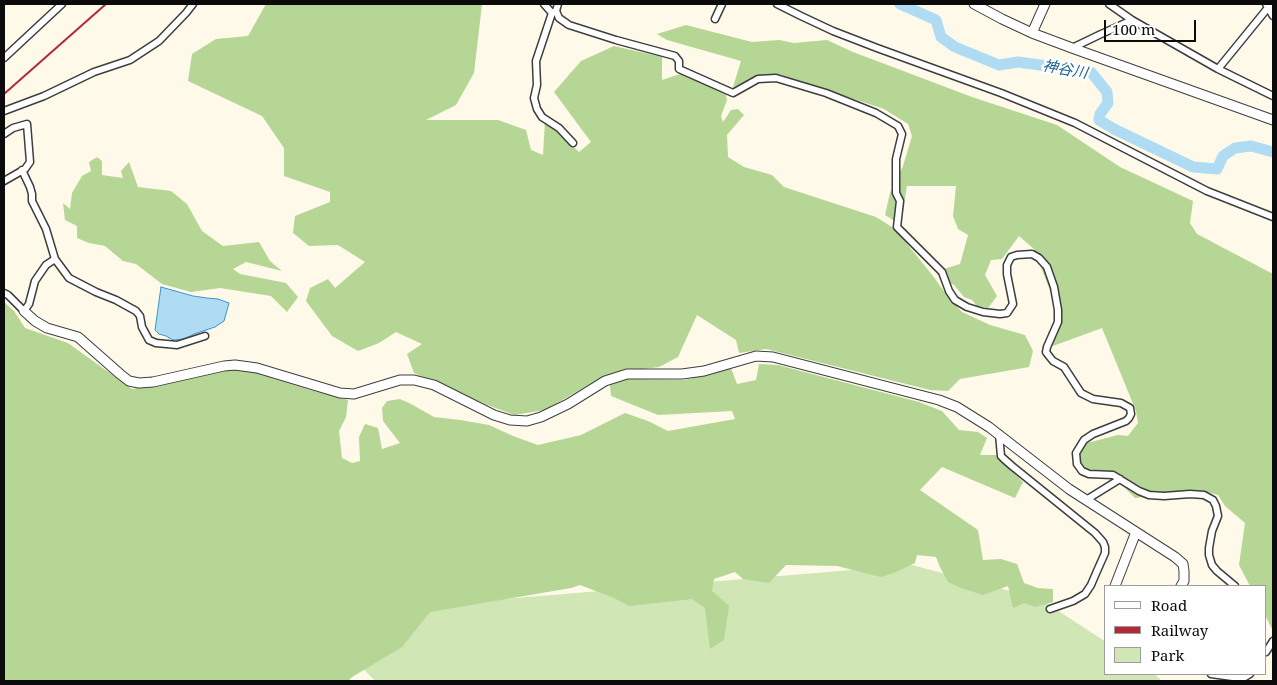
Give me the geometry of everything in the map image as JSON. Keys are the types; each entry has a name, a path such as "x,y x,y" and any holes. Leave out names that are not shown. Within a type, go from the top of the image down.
{"street":[{"path":"4,58 62,4"},
{"path":"4,111 44,96 94,72 130,60 159,41 193,4"},
{"path":"544,4 555,9 559,18 568,25 675,56 679,61 679,68 733,93 758,80 776,78 826,93 876,113 898,126 902,134 896,159 896,194 900,201 897,227 942,272 955,300 967,307 983,312 1007,313 1013,304 1007,274 1007,265 1010,257 1032,254 1040,258 1047,268 1054,287 1058,310 1058,322 1047,347 1046,352 1048,356 1064,367 1080,394 1093,399 1121,402 1130,408 1129,418 1126,421 1088,436 1077,450 1077,464 1089,474 1108,474 1120,478 1125,483 1149,495 1204,495 1213,500 1218,516 1212,531 1209,555 1212,565 1233,585"},
{"path":"716,19 722,4"},
{"path":"777,4 833,31 1001,93 1075,123 1207,190 1273,217"},
{"path":"974,4 1002,19 1072,48 1273,120"},
{"path":"1032,32 1045,4"},
{"path":"1109,4 1132,20 1218,69 1272,95"},
{"path":"1218,69 1268,5 1273,16"},
{"path":"555,9 536,61 537,85 534,98 542,118 560,128 573,143"},
{"path":"1072,48 1132,20"},
{"path":"4,134 13,128 27,124 30,162 22,170 4,181"},
{"path":"22,170 30,186 32,201 46,229 55,259 69,278 136,311 140,316 142,328 149,340 156,344 177,345 205,336"},
{"path":"24,311 29,304 35,281 46,265 55,259"},
{"path":"4,293 34,321 47,328 78,337 129,381 139,383 152,382 235,365 257,368 340,393 354,394 400,380 414,380 434,385 494,415 510,420 527,420 541,416 568,404 605,381 627,374 682,374 704,371 756,356 773,357 939,400 957,407 990,427 1069,489 1175,557 1183,564 1184,581 1182,585"},
{"path":"999,434 1001,456 1019,473 1095,533 1105,546 1105,552 1098,571 1084,594 1050,609"},
{"path":"1086,500 1120,478"},
{"path":"1115,585 1136,532"},
{"path":"1218,675 1240,678 1248,675"}],"green space":[{"path":"266,4 482,4 474,73 456,105 426,120 498,120 526,130 531,150 543,155 545,121 579,152 591,142 554,92 581,61 614,46 662,57 662,80 683,73 726,95 727,100 721,116 723,122 731,110 738,109 744,115 727,135 728,157 744,167 772,175 784,187 876,217 895,229 962,312 990,325 1025,335 1033,351 1029,367 960,379 948,391 930,390 766,349 739,353 736,340 697,315 678,357 659,367 619,372 600,378 545,410 514,415 414,373 407,354 422,344 396,332 379,343 358,351 332,336 306,301 310,288 328,279 335,288 365,262 338,245 309,246 293,233 295,216 330,202 330,192 284,176 284,148 262,116 188,81 192,54 216,39 248,36"},
{"path":"686,25 752,42 779,40 794,43 827,40 853,52 972,97 1057,125 1120,167 1193,201 1190,223 1197,234 1273,274 1273,631 1267,619 1267,585 1249,585 1239,565 1245,523 1225,506 1218,495 1203,491 1135,498 1106,471 1084,469 1073,461 1074,453 1083,444 1118,435 1128,436 1138,423 1136,411 1102,328 1042,350 1056,325 1056,306 1034,249 1019,236 1002,259 991,260 985,275 997,296 988,308 977,306 972,300 964,297 954,285 940,278 937,274 947,268 960,264 968,235 958,229 953,216 956,186 907,186 901,225 885,215 890,193 903,166 912,136 908,124 884,109 778,74 760,75 743,85 733,87 741,61 667,40 657,34"},
{"path":"97,157 102,161 102,175 123,178 121,171 129,162 138,187 171,191 187,204 202,231 223,246 259,242 270,261 282,271 246,262 233,269 240,274 286,283 298,297 287,312 271,296 220,288 191,292 162,284 136,264 123,261 105,246 89,243 77,238 77,226 65,220 63,203 70,209 72,193 82,176 91,171 89,162"},
{"path":"4,302 14,311 25,328 68,343 132,389 236,369 249,371 348,400 346,417 339,431 342,458 352,463 360,461 359,437 365,424 378,428 382,449 400,443 383,421 382,408 387,401 400,399 434,417 489,425 538,445 581,435 625,413 648,421 668,431 735,419 732,411 658,415 611,396 610,385 626,379 685,380 731,368 737,384 756,380 759,364 778,365 919,402 942,411 959,430 978,432 987,438 980,455 996,455 1023,482 1015,498 942,467 920,490 978,530 983,560 1001,559 1017,564 1024,583 1038,588 1053,589 1053,602 1035,607 1024,603 1013,608 1008,586 983,595 961,588 948,582 936,557 917,555 915,563 881,577 837,566 786,565 769,583 743,579 735,572 714,579 712,591 729,606 724,640 710,649 705,608 692,599 629,606 580,585 430,612 402,647 348,681 4,681"},
{"path":"912,565 1040,599 1104,641 1104,675 1155,675 1162,681 375,681 356,661 420,606"}],"water":[{"path":"161,287 229,303 224,321 215,327 184,339 173,340 159,334 155,330"}],"waterway":[{"name":"神谷川","path":"900,4 936,20 941,37 955,47 999,65 1018,62 1091,72 1107,92 1108,103 1100,114 1099,120 1193,167 1217,169 1223,156 1235,148 1251,146 1273,152"}],"railway":[{"path":"4,94 106,4"}]}
